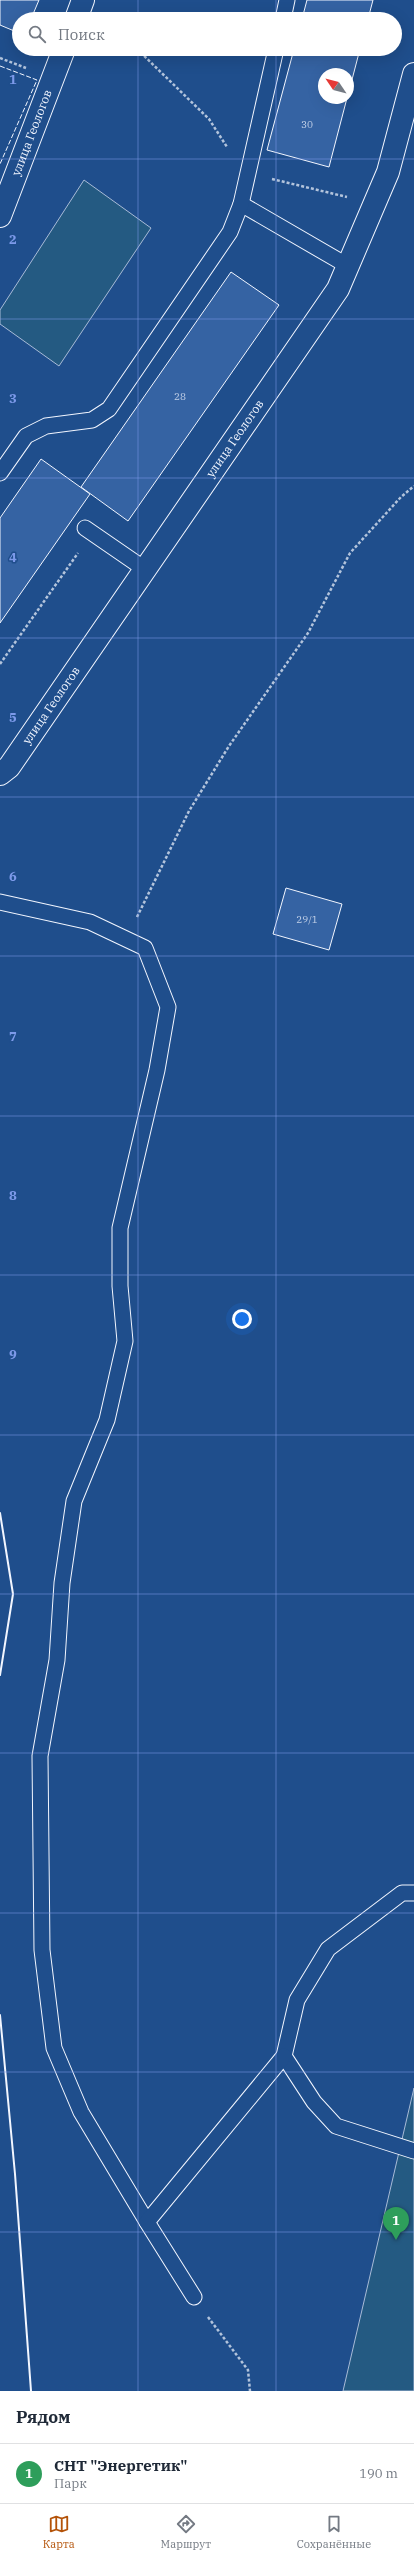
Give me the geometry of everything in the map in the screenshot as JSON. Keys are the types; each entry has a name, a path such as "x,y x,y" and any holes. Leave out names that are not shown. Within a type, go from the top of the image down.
{"street":[{"path":"79,12 83,0"},
{"name":"улица Геологов","path":"0,216 61,56"},
{"name":"улица Геологов","path":"0,774 9,767 338,289 388,172 414,74"}],"lane":[{"path":"284,12 287,0"},
{"path":"0,473 26,436 46,426 92,420 109,409 230,232 241,204 274,56"},
{"path":"241,204 348,266"},
{"path":"89,531 146,570"},
{"path":"0,902 90,922 145,948 168,1007 157,1070 120,1228 120,1286 126,1341 107,1420 74,1501 62,1583 56,1660 40,1756 42,1950 54,2048 81,2112 194,2298"},
{"path":"147,2222 284,2056 297,2000 328,1949 402,1894 414,1893"},
{"path":"284,2056 314,2102 336,2126 414,2151"}],"path":[{"path":"144,56 209,119 229,150 235,168 374,204"},
{"path":"126,939 189,812 229,746 308,633 350,553 414,486"},
{"path":"0,664 89,531"},
{"path":"194,2298 248,2370 250,2391"}],"shaded area":[{"path":"84,180 151,228 59,366 0,324 0,310"},
{"path":"414,2088 414,2391 343,2391"}],"building":[{"path":"0,0 39,0 34,12 12,12 12,30 0,25"},
{"path":"307,0 373,0 370,12 304,12"},
{"path":"292,56 358,56 354,72 354,68 318,68 318,104 345,104 329,167 267,150"},
{"path":"231,272 279,305 128,521 81,487"},
{"path":"41,459 90,494 0,623 0,518"},
{"path":"286,888 342,904 329,950 273,934"}],"fence":[{"path":"0,66 37,80 0,164"}],"wall":[{"path":"0,1513 13,1594 0,1675"},
{"path":"0,2015 15,2174 31,2391"}],"place":[{"name":"СНТ \"Энергетик\"","path":"396,2240"}]}
